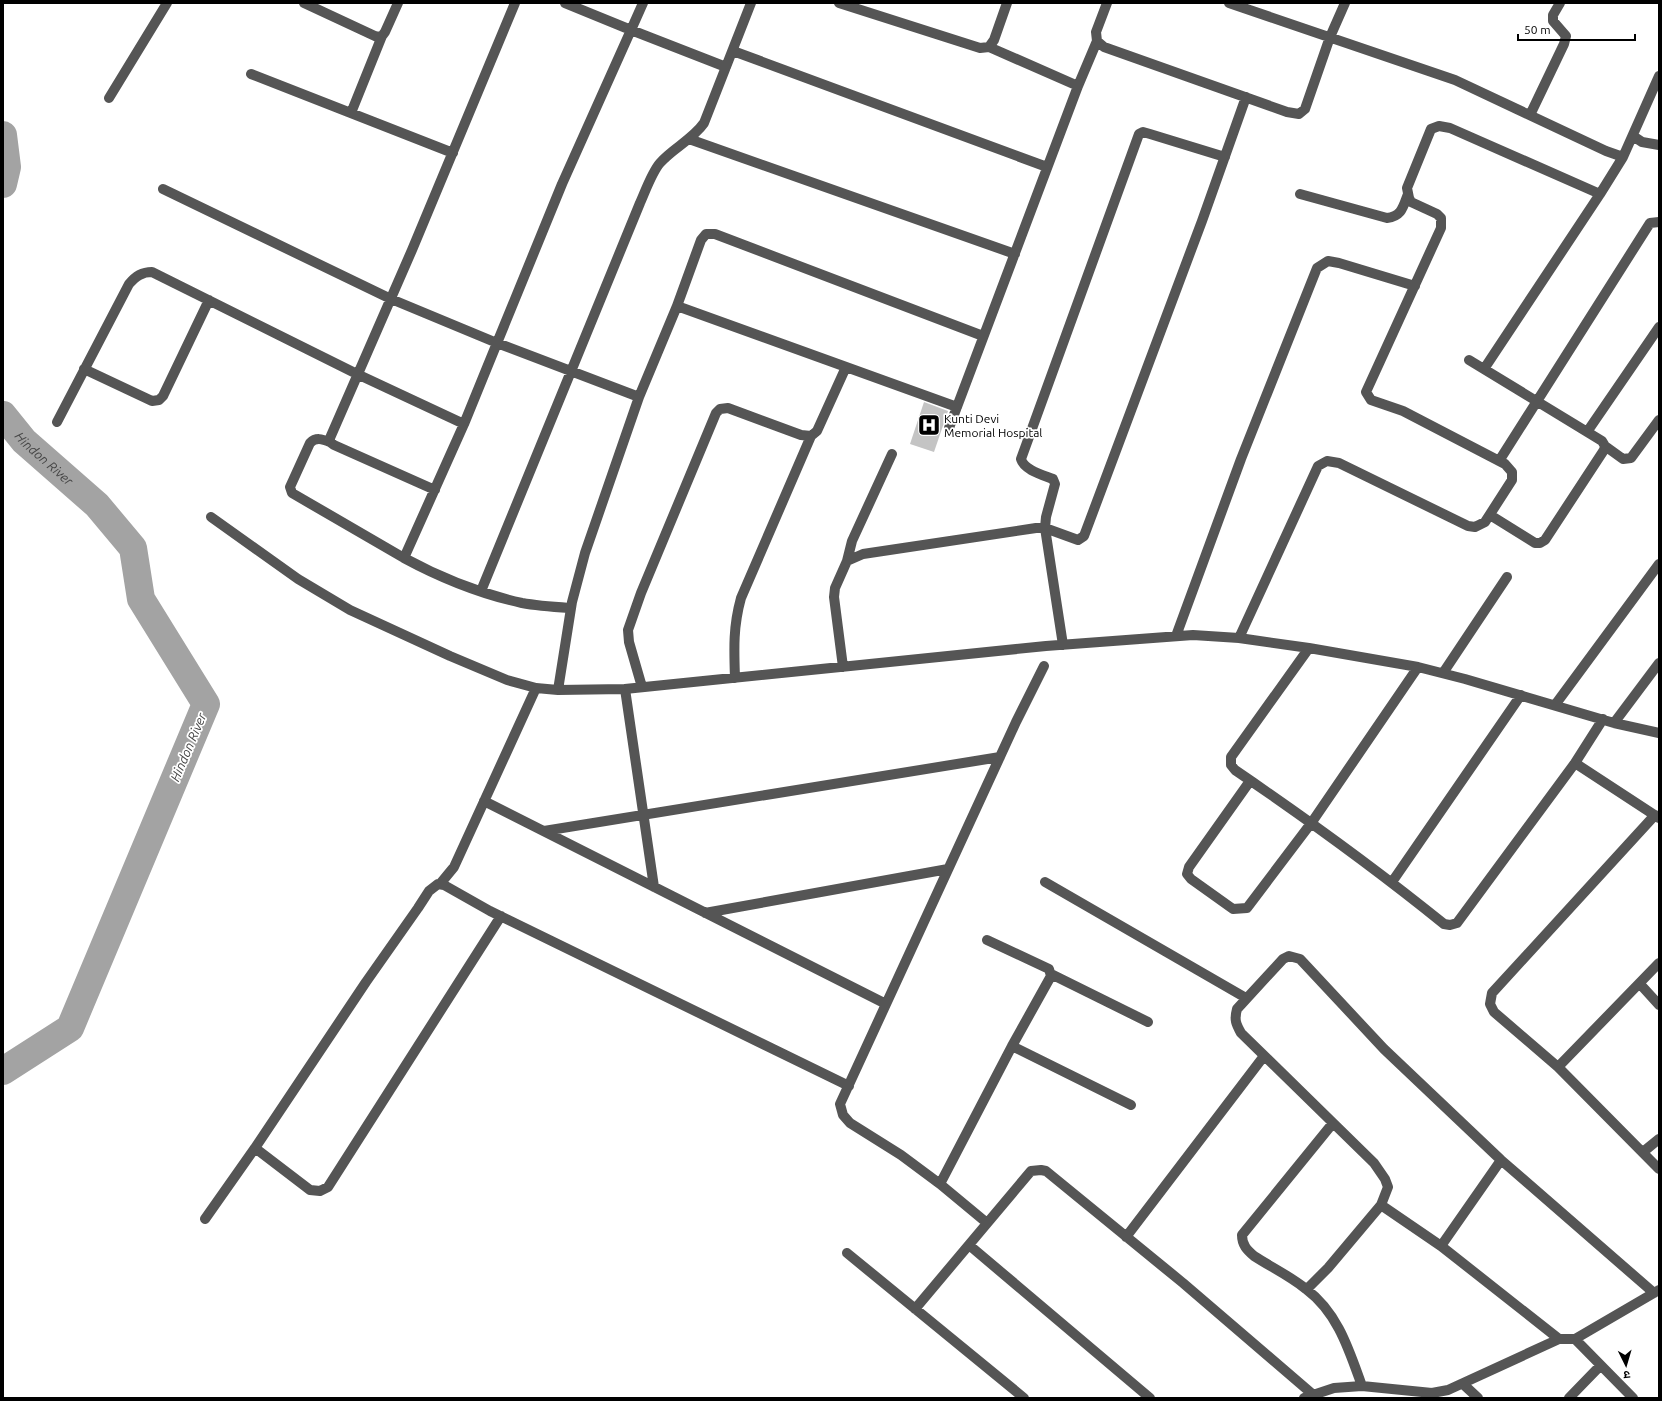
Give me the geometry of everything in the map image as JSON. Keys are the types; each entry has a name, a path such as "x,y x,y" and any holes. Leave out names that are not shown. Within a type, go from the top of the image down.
{"street":[{"path":"109,98 167,3"},
{"path":"304,3 377,37 382,36"},
{"path":"351,113 382,36 398,3"},
{"path":"330,442 330,438 391,299 515,3"},
{"path":"565,3 726,67"},
{"path":"404,558 464,424 562,184 643,3"},
{"path":"481,591 640,203 658,165 669,153 697,133 704,124 751,3"},
{"path":"839,3 980,48 989,48 1078,86"},
{"path":"989,48 994,40 1007,3"},
{"path":"949,428 1047,167 1097,41 1096,32 1106,3"},
{"path":"1229,3 1456,80 1606,151 1623,157"},
{"path":"1097,41 1104,47 1246,98 1287,112 1299,114 1305,109 1330,37 1344,3"},
{"path":"1530,115 1564,44 1566,36 1553,21 1553,15 1560,3"},
{"path":"733,51 1047,167"},
{"path":"251,74 453,153"},
{"path":"1484,369 1623,157 1659,76"},
{"path":"847,561 863,554 1022,530 1045,528 1078,540 1084,536 1202,221 1246,98"},
{"path":"1239,638 1318,466 1327,461 1339,463 1468,526 1475,526 1485,522 1512,480 1512,472 1499,461 1403,411 1371,400 1366,392 1441,228 1442,218 1437,214 1411,202 1408,194 1408,188 1431,129 1439,126 1450,128 1600,194"},
{"path":"1064,645 1045,528 1046,517 1055,484 1053,479 1026,466 1022,463 1021,459 1139,134 1143,132 1225,157"},
{"path":"1633,136 1642,142 1659,145"},
{"path":"689,139 1014,254"},
{"path":"163,189 391,299 571,372 639,397"},
{"path":"1300,194 1386,218 1395,217 1400,213 1408,194"},
{"path":"1499,461 1650,223 1659,222"},
{"path":"558,690 571,608 585,553 639,397 677,306 701,240 706,234 715,234 983,336"},
{"path":"1176,636 1241,459 1317,268 1328,261 1415,286"},
{"path":"57,422 129,284 138,275 146,272 152,272 357,374 464,424"},
{"path":"84,369 152,401 159,400 163,396 209,300"},
{"path":"677,306 957,407"},
{"path":"1588,432 1659,327"},
{"path":"1469,360 1588,432 1602,441 1605,446 1623,459 1631,458 1659,420"},
{"path":"735,678 734,631 741,598 811,436 817,431 846,367"},
{"path":"642,687 629,642 628,630 641,594 716,412 720,409 728,408 801,435 811,436"},
{"path":"434,490 330,442 318,438 314,439 310,443 290,487 292,493 429,572 481,591 523,603 571,608"},
{"path":"1490,514 1534,543 1540,543 1544,540 1604,450 1605,446"},
{"path":"843,667 834,597 835,588 847,561 852,541 892,454"},
{"path":"211,517 298,579 350,610 450,656 507,680 536,688 558,690 625,689 1064,645 1193,635 1239,638 1309,648 1418,667 1521,695 1614,723 1659,733"},
{"path":"1555,705 1659,564"},
{"path":"1443,673 1507,577"},
{"path":"1309,648 1231,757 1231,765 1235,770 1312,822 1392,882 1444,924 1450,926 1457,923 1575,763 1603,719"},
{"path":"1614,723 1659,663"},
{"path":"987,1223 940,1184 901,1155 850,1123 843,1115 840,1104 1000,756 1044,666"},
{"path":"1250,780 1189,868 1187,874 1191,879 1233,909 1247,908 1312,822 1418,667"},
{"path":"205,1219 255,1148 428,891 434,886 440,884 454,867 536,688"},
{"path":"625,689 642,815 654,887"},
{"path":"1392,882 1521,695"},
{"path":"544,831 1000,756"},
{"path":"1575,763 1657,816 1492,993 1490,1004 1494,1012 1558,1067 1659,1170"},
{"path":"484,801 886,1004"},
{"path":"705,913 948,869"},
{"path":"1046,882 1246,998"},
{"path":"440,884 501,916 849,1086"},
{"path":"255,1148 310,1190 320,1191 328,1187 501,916"},
{"path":"986,940 1048,969 1051,974 1148,1022"},
{"path":"915,1309 1031,1171 1041,1170 1046,1171 1126,1237 1311,1397 1334,1388 1362,1386 1432,1393 1448,1390 1559,1339 1575,1339 1656,1292 1501,1160 1384,1049 1300,959 1289,956 1283,958 1246,998 1237,1009 1234,1019 1241,1033 1374,1163 1385,1179 1388,1187 1381,1205 1328,1268 1307,1289"},
{"path":"1558,1067 1659,963"},
{"path":"940,1184 1051,974"},
{"path":"1640,984 1659,1005"},
{"path":"1012,1046 1132,1105"},
{"path":"1126,1237 1264,1056"},
{"path":"1333,1123 1242,1235 1242,1242 1254,1256 1307,1289 1324,1307 1335,1321 1346,1342 1362,1386"},
{"path":"1643,1152 1659,1139"},
{"path":"1441,1246 1501,1160"},
{"path":"1381,1205 1441,1246 1559,1339"},
{"path":"969,1245 1150,1398"},
{"path":"847,1253 1024,1398"},
{"path":"1575,1339 1633,1398"},
{"path":"1569,1398 1600,1366"},
{"path":"1463,1384 1478,1398"}],"building":[{"path":"924,402 948,411 934,452 910,444"}],"waterway":[{"name":"Hindon River","path":"3,135 7,167 3,184"},
{"name":"Hindon River","path":"3,415 24,441 97,505 133,548 141,599 206,704 70,1028 3,1071"}],"place":[{"name":"Kunti Devi Memorial Hospital","path":"929,425"}]}
